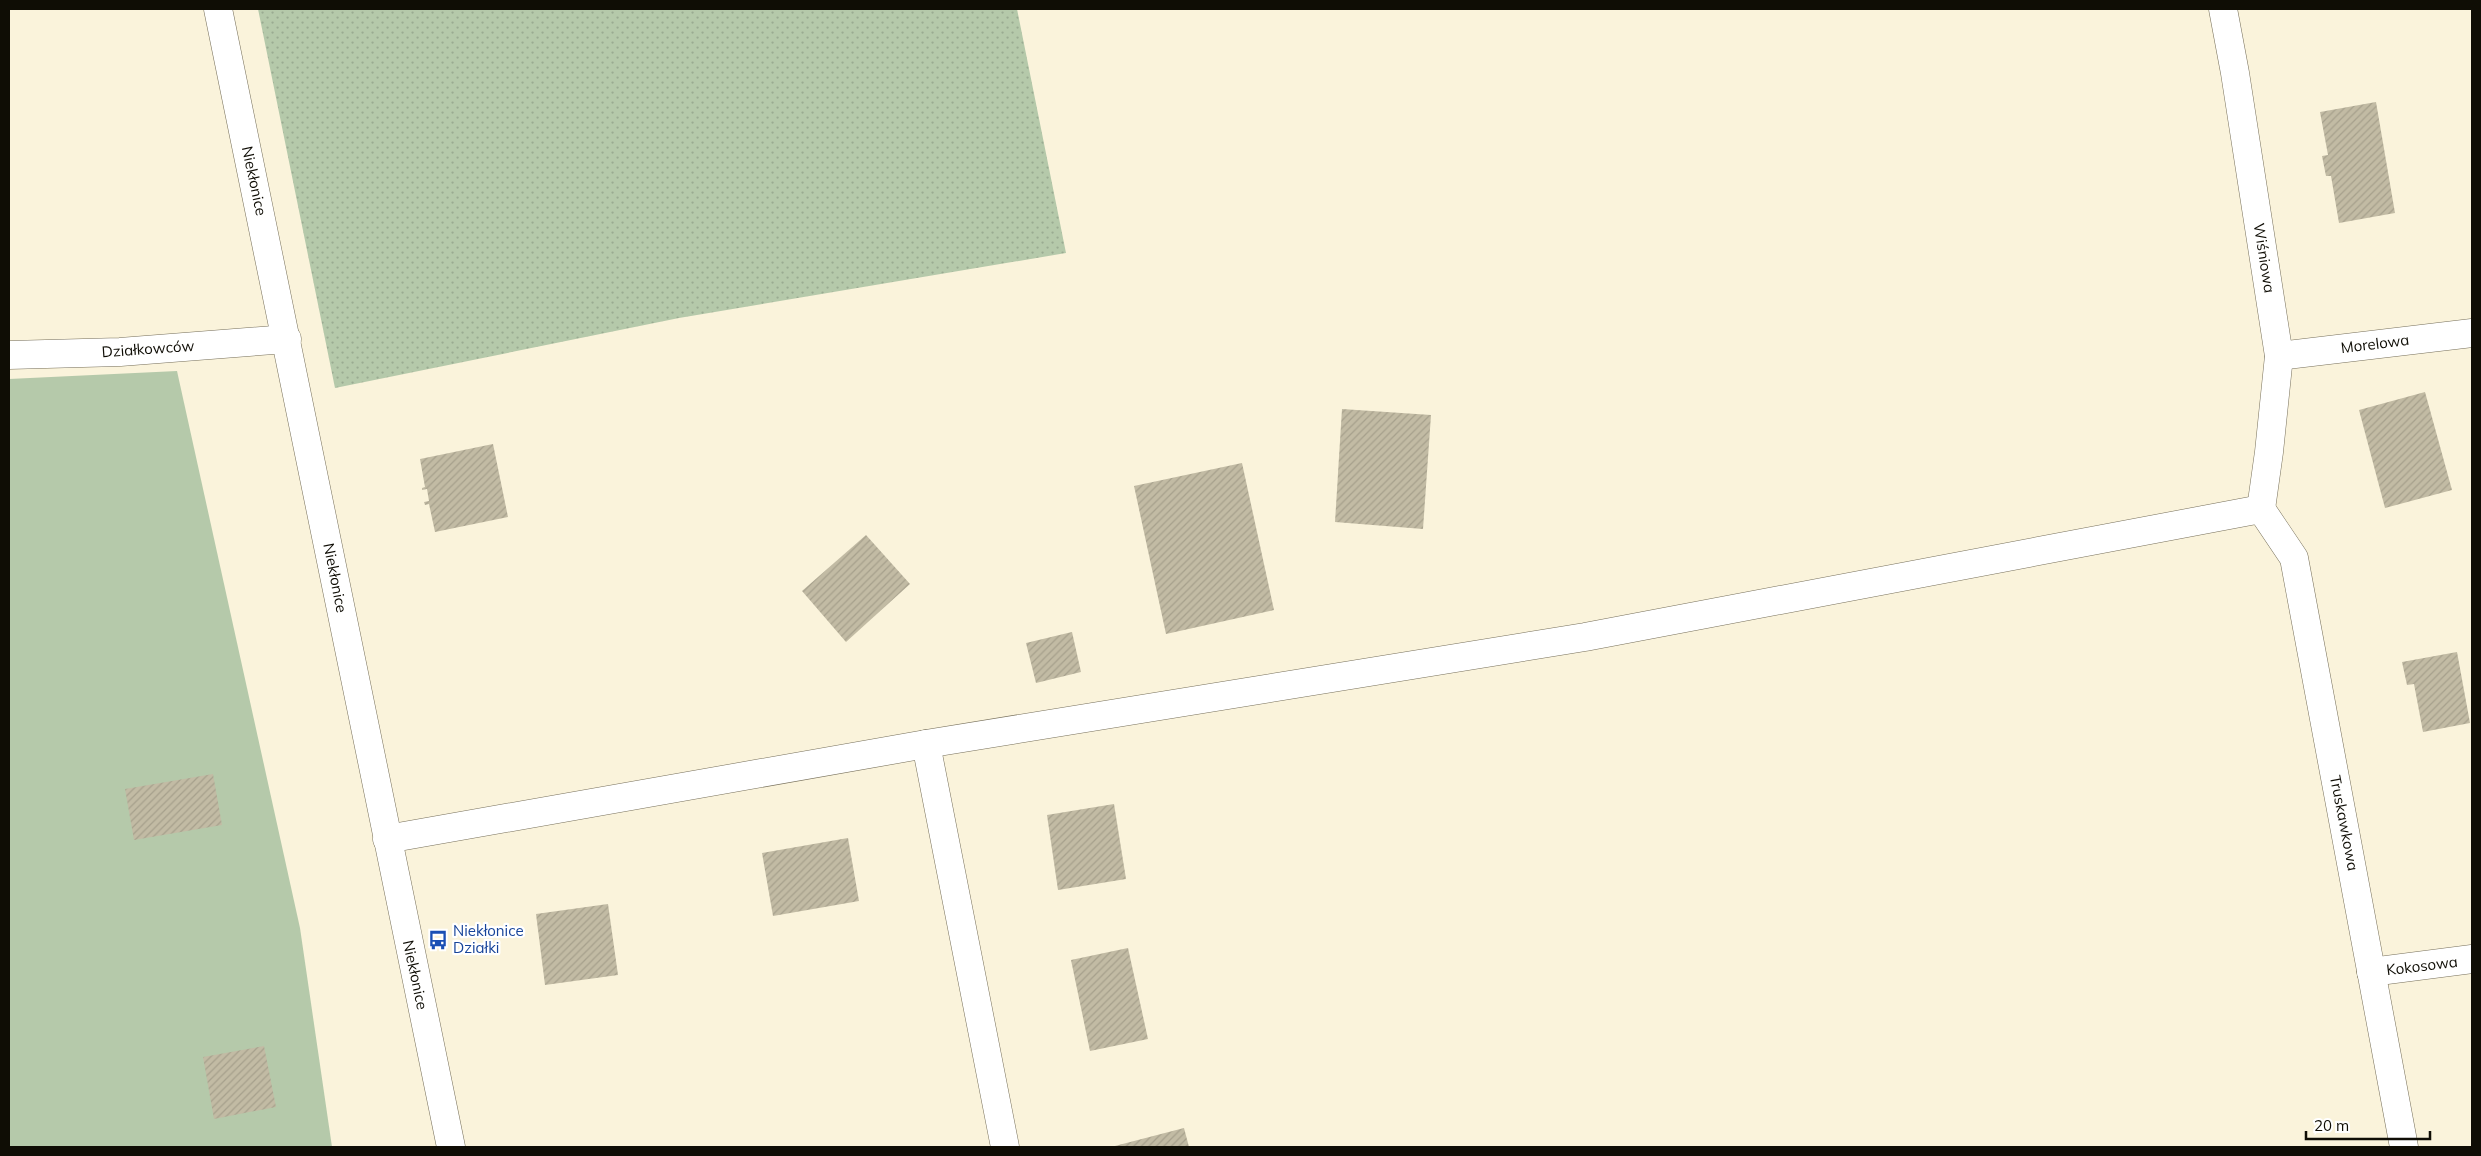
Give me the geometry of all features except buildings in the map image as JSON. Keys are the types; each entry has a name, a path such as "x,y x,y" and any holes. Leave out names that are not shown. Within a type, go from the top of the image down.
{"street":[{"name":"Niekłonice","path":"218,9 451,1147"},
{"name":"Wiśniowa","path":"2223,9 2235,73 2279,356 2269,452 2260,509"},
{"name":"Morelowa","path":"2279,356 2472,333"},
{"name":"Działkowców","path":"9,355 120,352 287,339"},
{"path":"387,839 926,744 1585,637 2260,509"},
{"name":"Truskawkowa","path":"2260,509 2294,558 2404,1147"},
{"path":"926,744 1005,1147"},
{"name":"Kokosowa","path":"2371,972 2472,959"}],"green space":[{"path":"258,9 1017,9 1066,253 679,318 335,388"},
{"path":"177,371 300,928 332,1147 9,1147 9,379"}],"place":[{"name":"Niekłonice Działki","path":"438,940"}]}
